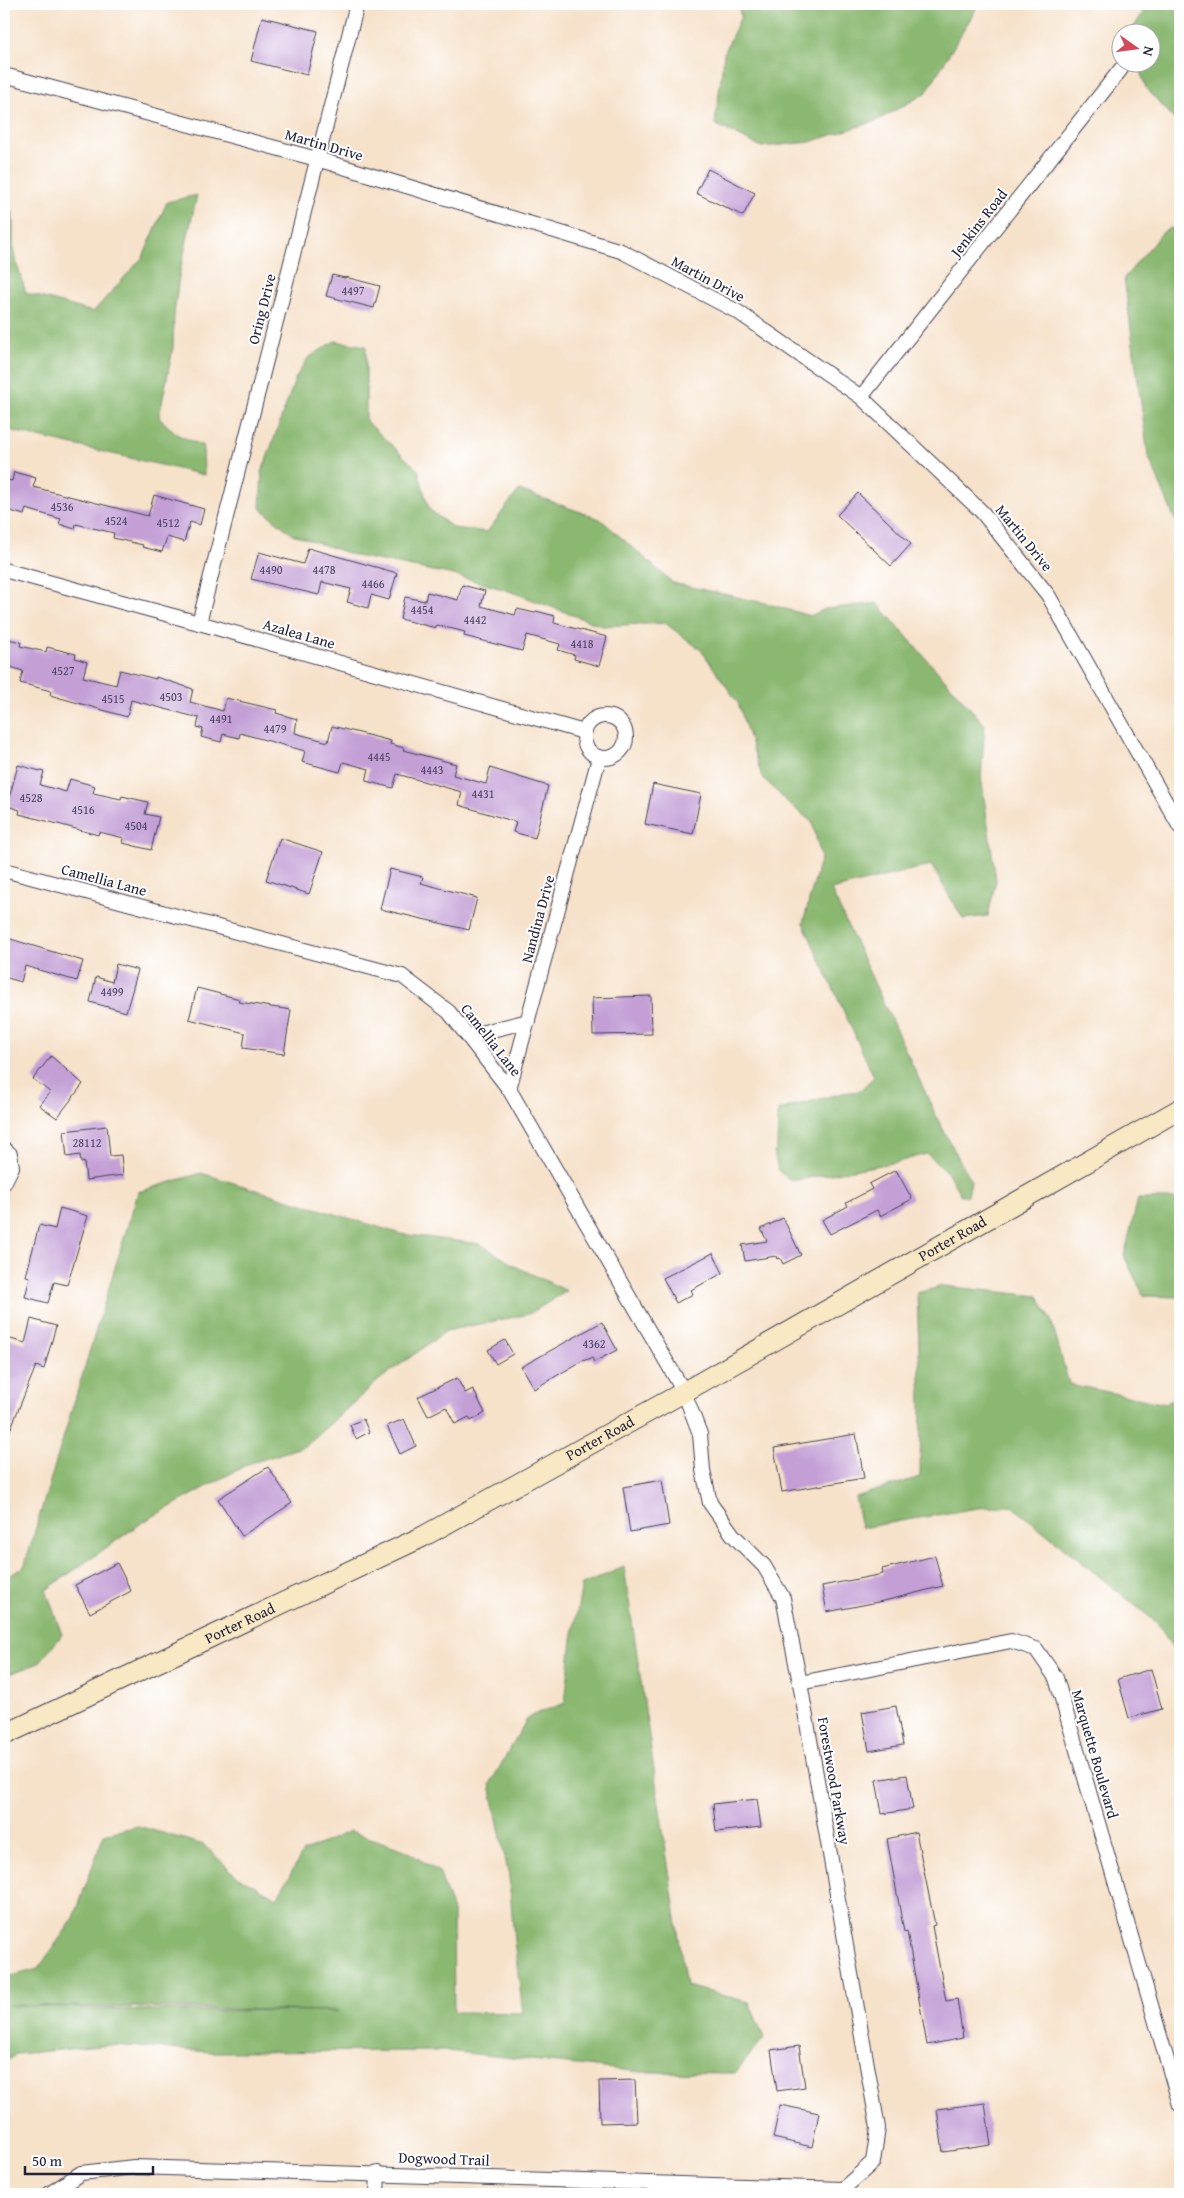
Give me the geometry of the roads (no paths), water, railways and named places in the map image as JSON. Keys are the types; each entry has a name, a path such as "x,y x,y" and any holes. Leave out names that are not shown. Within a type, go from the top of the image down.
{"main road":[{"name":"Porter Road","path":"4,1735 422,1538 684,1392 1180,1109"}],"street":[{"name":"Oring Drive","path":"199,623 357,4"},
{"name":"Jenkins Road","path":"862,397 1119,72"},
{"name":"Martin Drive","path":"4,75 317,159 621,252 738,312 862,397 982,512 1048,594 1180,827"},
{"name":"Azalea Lane","path":"4,570 584,732"},
{"path":"599,717 613,717 624,727 626,734 624,748 613,757 599,758 588,751 585,745 584,732 587,725 599,717"},
{"name":"Nandina Drive","path":"509,1089 599,758"},
{"name":"Camellia Lane","path":"4,870 402,976 449,1012 509,1089 684,1392"},
{"path":"468,1036 528,1021"},
{"path":"4,1149 10,1154 12,1167 4,1183"},
{"name":"Forestwood Parkway","path":"684,1392 700,1434 703,1470 710,1502 733,1535 764,1566 783,1598 800,1683 878,2128 873,2162 843,2189"},
{"name":"Marquette Boulevard","path":"800,1683 1011,1641 1036,1649 1056,1678 1180,2105"},
{"name":"Dogwood Trail","path":"50,2194 81,2173 134,2167 378,2173 843,2189"},
{"path":"377,2194 378,2173"}]}
